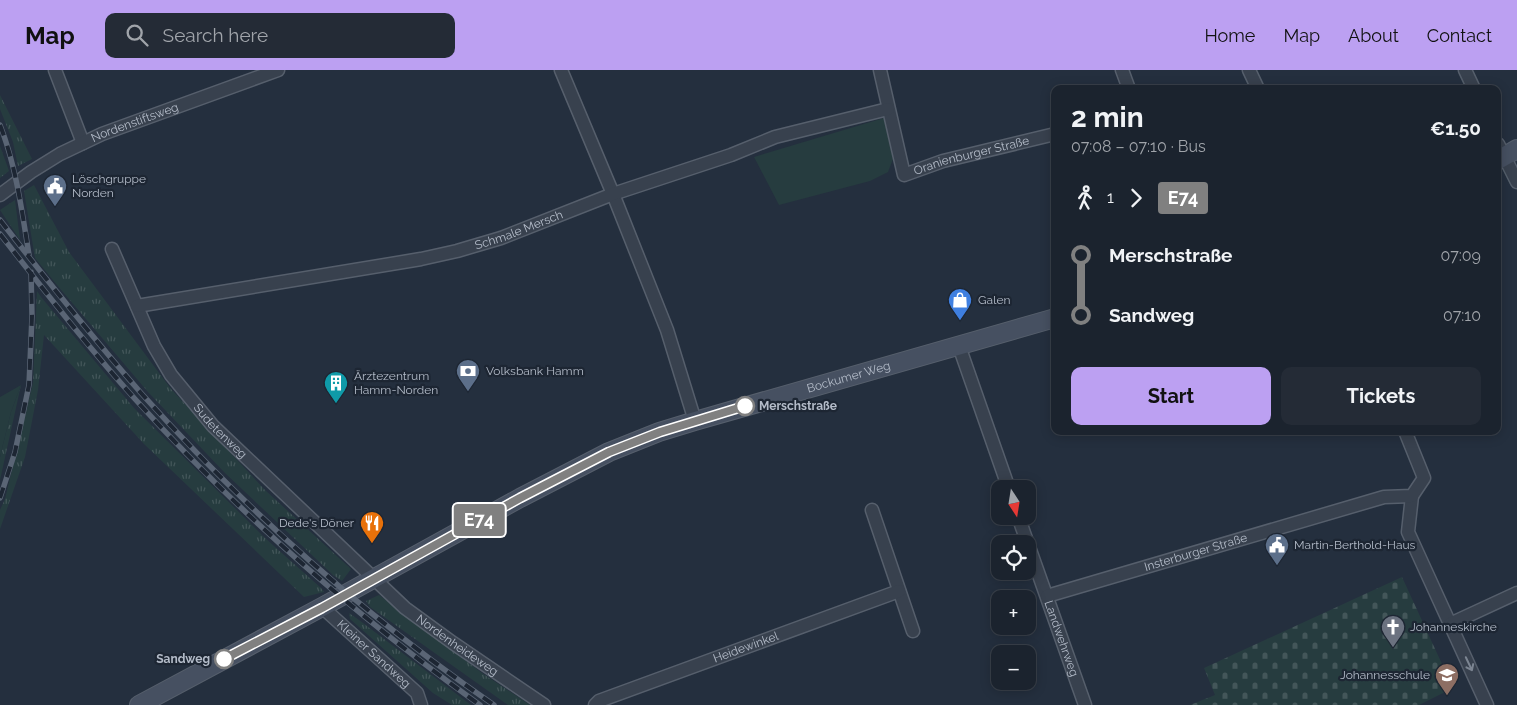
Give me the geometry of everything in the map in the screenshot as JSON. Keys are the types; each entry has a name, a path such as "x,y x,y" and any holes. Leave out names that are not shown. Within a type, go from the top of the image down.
{"main road":[{"name":"Bockumer Weg","path":"139,705 322,608 446,538 609,452 660,432 695,421 1051,319"}],"street":[{"path":"55,70 83,143"},
{"name":"Nordenstiftsweg","path":"0,195 31,172 60,154 83,143 119,127 278,70"},
{"path":"561,70 667,330 695,421"},
{"name":"Oranienburger Straße","path":"880,70 904,175 943,161 1051,135"},
{"path":"1122,70 1128,85"},
{"path":"1249,70 1256,85"},
{"path":"1465,70 1472,85"},
{"name":"Schmale Mersch","path":"137,306 421,260 456,252 501,238 613,194 731,155 774,137 888,109"},
{"path":"1504,152 1517,182"},
{"name":"Sudetenweg","path":"112,249 154,346 171,375 213,426 374,578"},
{"path":"959,346 1006,480"},
{"path":"1407,435 1424,478 1412,496 1408,532 1487,705"},
{"name":"Insterburger Straße","path":"1047,596 1384,497 1412,496"},
{"path":"872,510 913,631"},
{"name":"Landwehrweg","path":"1021,525 1085,705"},
{"name":"Nordenheideweg","path":"374,578 405,608 544,705"},
{"name":"Heidewinkel","path":"595,705 599,701 899,591"},
{"path":"1450,624 1517,593"},
{"name":"Kleiner Sandweg","path":"322,608 417,693 421,705"}],"green space":[{"path":"0,95 32,159 18,166 13,142 0,109"},
{"path":"884,118 893,159 888,172 870,181 779,205 754,157"},
{"path":"0,146 9,171 0,178"},
{"path":"34,185 69,252 171,389 265,490 351,569 342,581 333,575 225,473 148,392 35,258 24,191"},
{"path":"15,200 20,240 0,210"},
{"path":"37,291 134,408 265,538 324,592 304,597 144,444 44,335 38,390 25,457 0,529 0,510 5,499 33,383"},
{"path":"21,385 0,480 0,457 11,412"},
{"path":"21,385 11,412 0,457 0,397"},
{"path":"1402,577 1453,688 1419,705 1190,705 1215,695 1204,668"},
{"path":"379,595 482,673 530,705 508,705 370,607 366,601"},
{"path":"349,613 471,705 452,705 433,693 350,619"}],"railway":[{"path":"0,125 14,173 29,255"},
{"path":"0,220 69,308 141,393 222,478 264,519 353,598 446,671 494,705"},
{"path":"0,234 117,379 215,482 256,522 343,599 480,705"},
{"path":"0,498 15,452 29,385 32,316 31,272"}],"bus line":[{"name":"E74","path":"224,659 322,608 520,498 609,452 660,432 745,406"}],"place":[{"name":"Löschgruppe Norden","path":"55,207"},
{"name":"Galen","path":"960,321"},
{"name":"Volksbank Hamm","path":"468,392"},
{"name":"Ärztezentrum Hamm-Norden","path":"336,404"},
{"name":"Merschstraße","path":"745,406"},
{"name":"Dede's Döner","path":"372,544"},
{"name":"Martin-Berthold-Haus","path":"1277,566"},
{"name":"Johanneskirche","path":"1393,648"},
{"name":"Sandweg","path":"224,659"},
{"name":"Johannesschule","path":"1447,696"}]}
